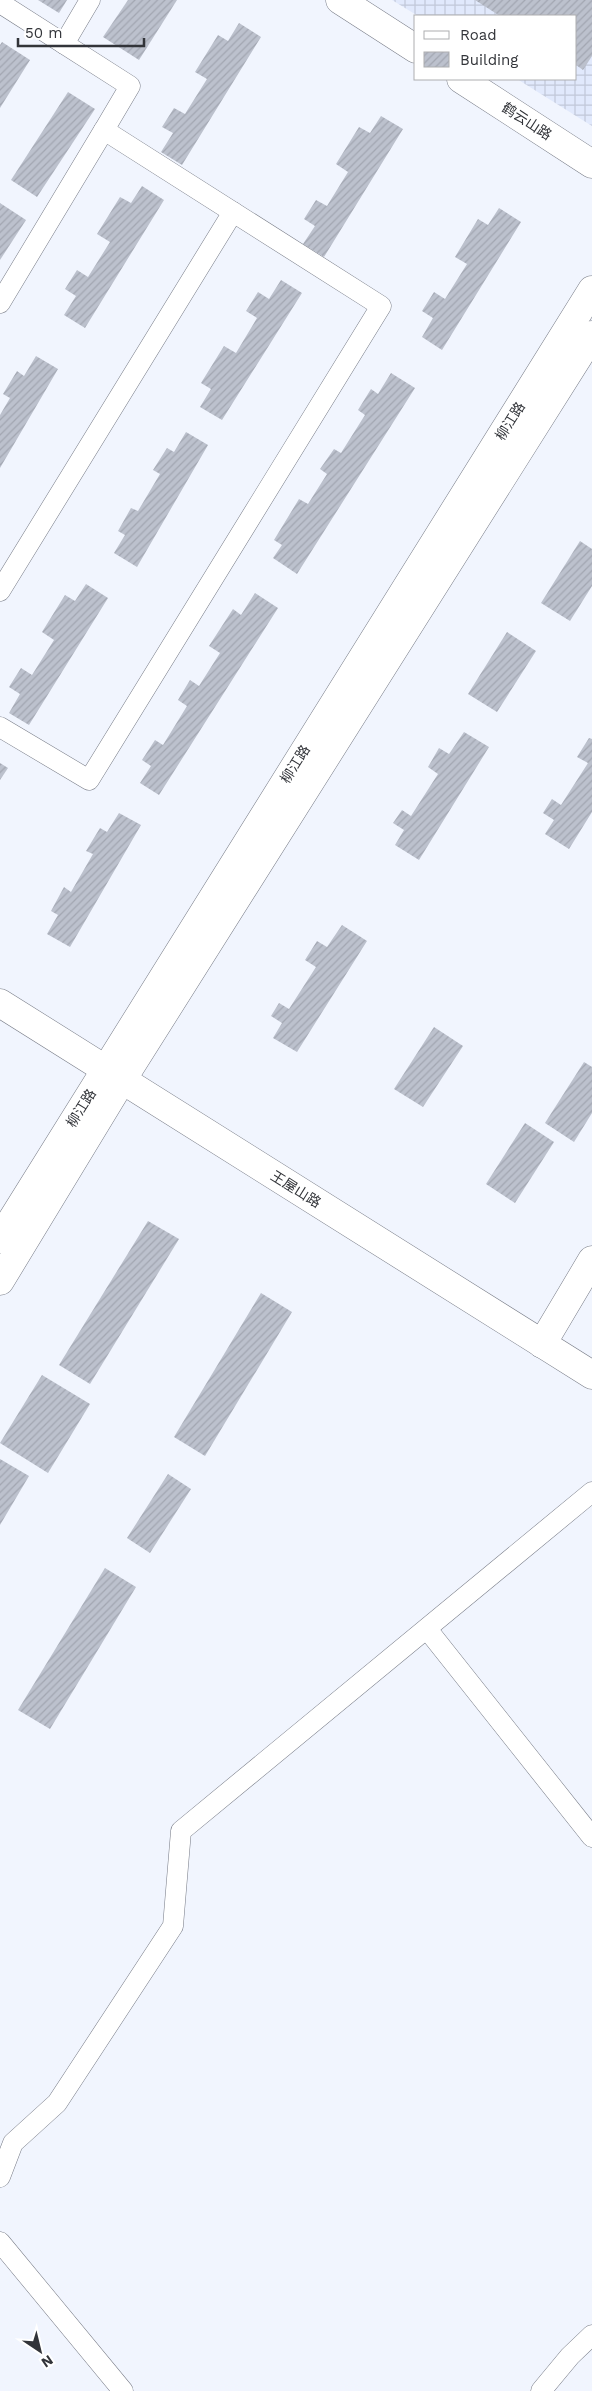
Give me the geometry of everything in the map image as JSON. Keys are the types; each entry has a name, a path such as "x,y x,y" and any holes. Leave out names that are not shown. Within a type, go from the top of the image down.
{"street":[{"path":"64,44 90,0"},
{"path":"340,0 414,48"},
{"path":"0,3 130,86 0,303"},
{"name":"鹤云山路","path":"463,80 592,164"},
{"path":"0,727 89,780 381,306 104,130"},
{"path":"0,592 233,212"},
{"name":"柳江路","path":"0,1281 113,1075 592,290"},
{"name":"柳江路","path":"0,1239 113,1075 592,335"},
{"name":"王屋山路","path":"0,1004 592,1375"},
{"path":"542,1344 592,1260"},
{"path":"0,2177 13,2144 57,2103 173,1926 181,1831 592,1492"},
{"path":"428,1629 592,1837"},
{"path":"0,2242 123,2391"},
{"path":"541,2391 570,2356 592,2335"}],"shaded area":[{"path":"392,0 592,0 592,126 519,80 577,80 577,15 416,15"}],"building":[{"path":"38,0 67,0 59,13"},
{"path":"128,0 177,0 139,60 103,37"},
{"path":"475,0 592,0 592,56 583,70 577,66 577,15 498,15"},
{"path":"239,23 261,37 182,165 161,152 173,133 162,127 174,108 185,114 207,79 195,72 218,35 228,41"},
{"path":"2,42 30,60 0,108 0,45"},
{"path":"68,92 95,109 37,197 11,180"},
{"path":"381,116 403,129 324,257 303,244 315,226 304,219 316,200 327,206 348,172 336,164 359,127 370,133"},
{"path":"142,186 164,200 85,328 64,315 76,296 65,289 77,270 88,277 110,242 97,234 120,197 131,203"},
{"path":"0,203 26,220 0,260"},
{"path":"499,208 521,222 442,350 422,337 433,318 422,311 434,292 445,299 467,264 455,257 478,219 488,225"},
{"path":"281,280 302,293 222,420 200,407 211,389 201,383 224,346 236,353 257,318 246,311 258,292 269,299"},
{"path":"36,356 58,369 0,468 0,415 10,398 3,394 17,371 24,376"},
{"path":"391,373 415,388 297,574 273,558 282,545 274,540 299,499 308,504 327,474 320,469 334,449 341,453 365,415 358,410 371,389 378,394"},
{"path":"186,432 208,445 137,567 114,553 125,535 118,531 131,508 138,511 160,474 153,470 167,448 174,452"},
{"path":"580,541 592,549 592,586 570,621 541,603"},
{"path":"86,584 108,598 29,725 9,713 20,694 9,687 21,668 32,675 54,640 42,632 65,595 75,601"},
{"path":"255,593 278,608 159,795 140,783 151,766 142,760 155,740 163,745 187,706 178,700 190,680 199,686 220,653 209,646 233,609 241,615"},
{"path":"507,632 536,651 497,712 468,694"},
{"path":"464,732 489,747 419,860 395,845 404,830 393,823 402,810 411,816 438,774 428,767 439,748 449,754"},
{"path":"589,738 592,739 592,812 569,849 545,834 554,820 543,813 552,799 561,805 588,763 577,757"},
{"path":"0,763 8,768 0,780"},
{"path":"119,813 141,825 70,947 47,934 58,915 51,911 64,887 71,892 93,854 86,851 100,828 107,832"},
{"path":"342,925 367,941 297,1052 273,1038 282,1023 271,1016 279,1003 289,1009 316,967 305,960 317,941 327,947"},
{"path":"434,1027 463,1046 423,1107 394,1089"},
{"path":"584,1062 592,1067 592,1113 574,1142 545,1123"},
{"path":"525,1123 554,1142 515,1203 486,1184"},
{"path":"148,1221 179,1239 90,1384 59,1365"},
{"path":"261,1293 292,1312 205,1456 174,1437"},
{"path":"42,1375 90,1404 48,1473 0,1443"},
{"path":"0,1459 29,1476 0,1525"},
{"path":"168,1474 191,1489 150,1553 127,1538"},
{"path":"105,1568 136,1587 50,1729 18,1710"}]}
